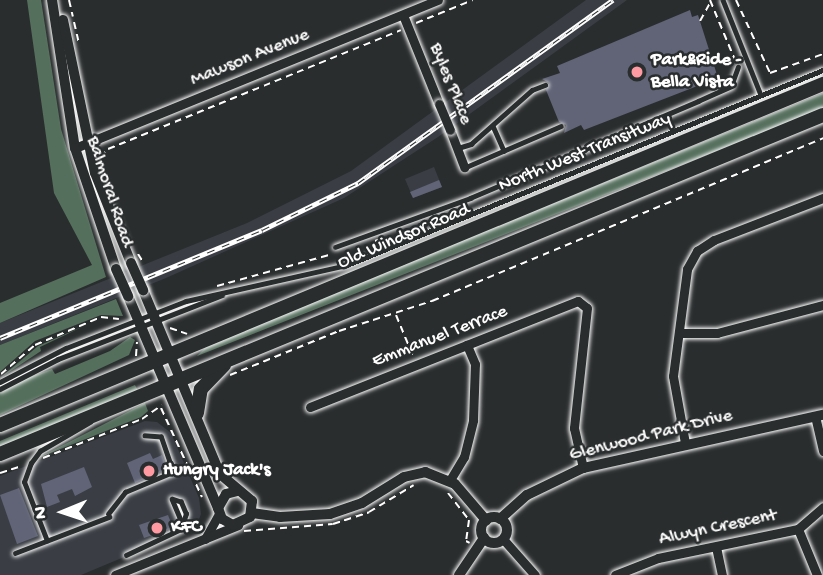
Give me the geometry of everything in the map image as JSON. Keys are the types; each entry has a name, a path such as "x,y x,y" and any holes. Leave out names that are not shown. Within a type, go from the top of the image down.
{"highway":[{"name":"Old Windsor Road","path":"0,425 823,84"},
{"path":"0,454 823,115"},
{"path":"197,413 201,389 227,362"}],"street":[{"name":"Balmoral Road","path":"52,0 75,148 136,324 156,360 219,511"},
{"name":"Balmoral Road","path":"58,0 88,143 134,259 142,290 158,318 219,474 237,491"},
{"name":"Mawson Avenue","path":"75,148 438,0"},
{"name":"Byles Place","path":"403,15 464,167"},
{"path":"685,443 674,387 687,270 697,251 823,198"},
{"name":"Emmanuel Terrace","path":"310,407 467,345 584,303 587,317 574,428 583,468"},
{"path":"678,332 717,333 823,305"},
{"path":"450,480 464,457 473,420 475,364 467,345"},
{"path":"819,415 823,452"},
{"name":"Glenwood Park Drive","path":"500,519 527,495 583,468 819,415"},
{"path":"115,575 238,525 252,513 319,516 362,503 410,475 434,473 450,480 486,520"},
{"path":"205,538 226,494 237,491 251,501 252,513"},
{"name":"Alwyn Crescent","path":"615,575 626,573 658,558 798,528 823,507"},
{"path":"219,511 227,523 238,525"},
{"path":"486,520 500,519 506,528 503,539"},
{"path":"486,520 481,527 484,538 491,543 503,539"},
{"path":"798,528 817,575"},
{"path":"459,575 484,538"},
{"path":"503,539 535,575"},
{"path":"716,547 722,575"}],"lane":[{"path":"723,0 761,95"},
{"path":"335,247 470,198 698,101 731,86 738,67"},
{"name":"North West Transitway","path":"0,382 66,348 136,324 235,291 347,265 823,70"},
{"path":"457,149 493,126 532,90 545,85"},
{"path":"493,126 504,151"},
{"path":"464,167 561,126"},
{"name":"North West Transitway","path":"0,389 136,324"},
{"path":"47,541 24,482 30,463 40,451 85,428 94,416"},
{"path":"15,553 109,515 124,492 173,472 161,437 145,436"},
{"path":"126,555 183,526 186,514 181,502 172,499"}],"path":[{"path":"108,149 473,0"},
{"path":"737,0 770,73 823,54"},
{"path":"700,21 711,1"},
{"path":"711,1 738,67"},
{"path":"219,380 339,331 396,314 823,138"},
{"path":"134,259 144,262"},
{"path":"396,314 413,357 417,355 420,363"},
{"path":"0,374 35,345 101,317 136,324 134,352"},
{"path":"158,318 172,331 191,334"},
{"path":"147,402 151,410"},
{"path":"0,473 142,419 151,410 161,406 206,502"}],"shaded area":[{"path":"586,0 627,0 438,137 344,198 166,278 0,345 0,323 247,223 351,171"},
{"path":"434,167 442,187 413,198 405,179"},
{"path":"145,421 157,422 171,433 199,498 201,514 196,527 81,575 0,575 0,476"}],"green space":[{"path":"27,0 41,0 61,129 106,277 0,323 0,303 92,265 54,193"},
{"path":"823,93 823,109 197,356 208,345"},
{"path":"116,299 123,316 101,315 35,341 0,372 0,345"},
{"path":"84,326 40,347 41,351 0,378 38,346"},
{"path":"130,337 135,340 129,355 0,415 0,393 25,379 52,369 55,374 110,351"},
{"path":"135,385 138,391 0,447 0,441"},
{"path":"145,403 148,411 141,417 38,458"}],"building":[{"name":"Park&Ride - Bella Vista","path":"690,10 692,17 698,15 718,78 584,130 581,125 564,133 566,125 559,122 546,90 549,83 542,79 560,73 557,66"},
{"path":"439,180 442,187 413,198 410,192"},
{"name":"Hungry Jack's","path":"150,453 153,459 162,455 167,469 135,483 127,463"},
{"path":"84,467 92,487 75,496 72,489 57,495 60,502 47,507 41,484"},
{"path":"19,488 38,536 17,544 0,495"},
{"name":"KFC","path":"168,515 173,528 144,538 139,525"}],"railway":[{"path":"0,338 262,230 358,183 613,0"}],"place":[{"name":"Park&Ride - Bella Vista","path":"637,72"},
{"name":"Hungry Jack's","path":"149,471"},
{"name":"KFC","path":"157,528"}]}
